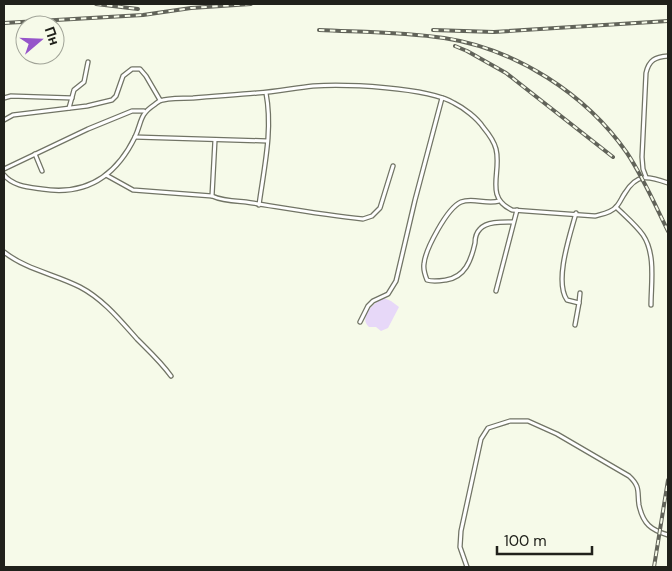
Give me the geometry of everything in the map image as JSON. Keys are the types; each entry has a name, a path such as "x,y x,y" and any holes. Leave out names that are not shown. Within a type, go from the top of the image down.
{"lane":[{"path":"646,177 642,157 646,73 651,61 659,56 668,56"},
{"path":"69,109 74,90 84,82 88,62"},
{"path":"4,120 13,115 69,109 112,100 116,96 123,76 132,69 140,69 160,100"},
{"path":"4,169 88,129 132,111 144,111 160,100 266,93 312,86 349,85 412,92 454,102 482,125 494,142 497,151 496,192 499,201 504,206 516,210 595,216 606,213 616,207 633,181 646,177 668,183"},
{"path":"259,205 267,142 269,107 266,93"},
{"path":"4,98 11,96 72,98"},
{"path":"360,322 368,306 373,301 388,294 396,281 442,98"},
{"path":"4,176 15,184 58,192 83,187 106,176 120,161 135,137 144,111"},
{"path":"135,137 267,142"},
{"path":"212,196 215,140"},
{"path":"35,154 42,171"},
{"path":"106,176 133,190 212,196 224,201 248,202 363,219 372,216 380,208 393,166"},
{"path":"499,201 492,203 468,200 458,203 454,207 439,227 427,254 424,264 427,280 437,281 459,276 465,270 472,256 479,229 486,225 513,222"},
{"path":"616,207 643,235 648,245 650,254 651,305"},
{"path":"496,291 516,210"},
{"path":"576,214 564,266 562,284 567,300 579,303"},
{"path":"4,252 14,260 82,288 94,296 162,363 171,376"},
{"path":"575,325 580,294"},
{"path":"468,567 460,547 461,531 481,440 488,428 510,422 528,421 557,434 629,476 636,482 639,492 639,505 649,527 668,535"}],"shaded area":[{"path":"384,298 399,307 388,328 381,331 376,327 369,327 365,319 372,306"}],"railway":[{"path":"96,4 138,9"},
{"path":"4,23 143,15 191,8 251,4"},
{"path":"433,30 494,32 668,21"},
{"path":"319,30 397,33 444,38 497,52 523,64 570,94 610,132 627,153 649,191 668,231"},
{"path":"455,46 506,73 613,157"},
{"path":"654,567 668,480"}]}
